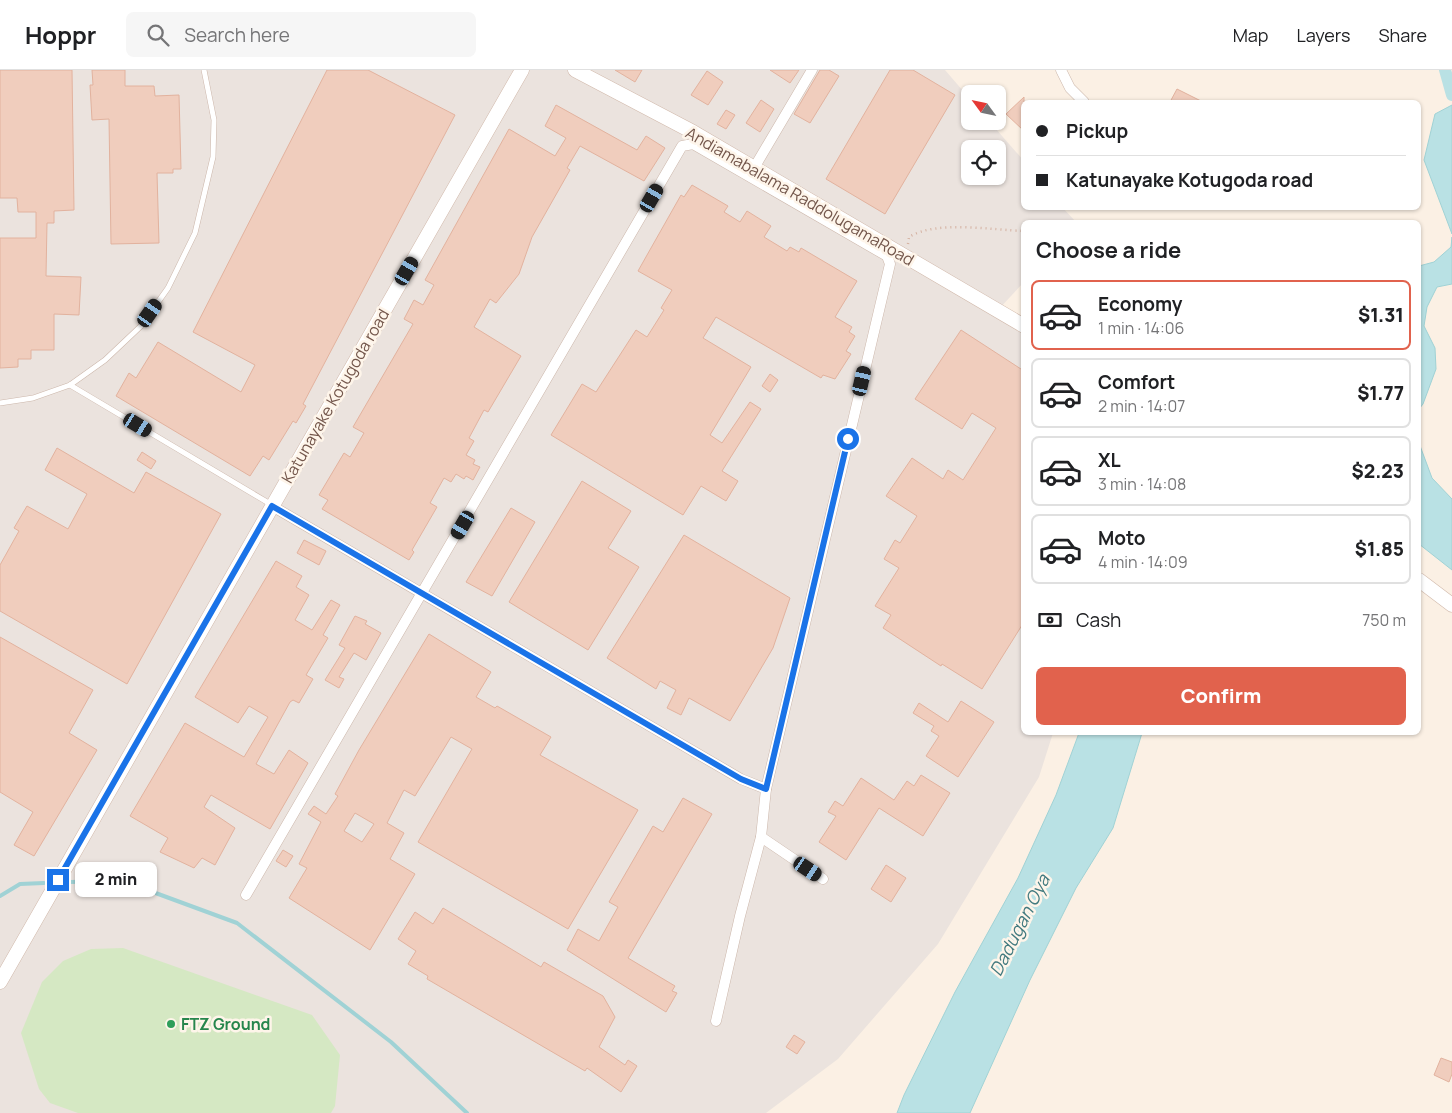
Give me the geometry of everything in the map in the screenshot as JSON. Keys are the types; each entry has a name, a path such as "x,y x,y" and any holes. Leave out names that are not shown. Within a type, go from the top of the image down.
{"main road":[{"name":"Katunayake Kotugoda road","path":"0,982 522,70"},
{"name":"Andiamabalama RaddolugamaRoad","path":"575,70 693,132 1021,324"},
{"path":"1421,582 1452,605"}],"street":[{"path":"754,168 812,70"},
{"path":"1061,70 1070,88 1082,100"},
{"path":"246,895 423,594 682,146 693,144 887,256 890,264 766,789 761,837 740,916 716,1021"},
{"path":"272,506 741,779 766,789"},
{"path":"761,837 823,879"}],"lane":[{"path":"0,403 33,398 70,385 105,360 141,326 168,288 195,234 213,158 214,120 204,70"},
{"path":"70,385 272,506"}],"path":[{"path":"904,257 909,237 920,231 950,228 1021,231"}],"shaded area":[{"path":"0,70 945,70 961,89 961,130 997,130 1006,140 961,140 961,185 1006,185 1006,140 1021,158 1021,210 1065,210 1074,220 1021,220 1021,285 998,310 1021,325 1021,735 1052,735 1039,777 938,944 838,1059 766,1113 0,1113"}],"green space":[{"name":"FTZ Ground","path":"123,948 312,1015 340,1055 335,1106 331,1113 78,1113 50,1103 39,1089 21,1033 42,982 63,961 91,949"}],"water":[{"path":"1452,105 1452,234 1424,160 1435,114"},
{"path":"1452,237 1452,284 1437,287 1427,307 1424,326 1435,348 1436,369 1421,406 1421,265 1434,262 1451,247"},
{"path":"1421,448 1432,478 1452,499 1452,570 1421,546"},
{"name":"Dadugan Oya","path":"1078,735 1141,735 1113,828 1076,888 1030,980 970,1113 897,1113 955,992 1018,878 1056,795"}],"building":[{"path":"0,70 72,70 74,210 54,211 54,223 47,223 46,276 81,277 79,315 54,314 54,350 31,350 31,359 18,359 18,367 0,368 0,238 36,238 36,212 18,212 17,198 0,198"},
{"path":"92,70 125,70 125,86 154,86 155,96 179,95 181,169 173,169 173,173 157,173 159,243 111,244 109,119 92,120 90,85 93,85"},
{"path":"327,70 368,70 455,115 303,404 306,406 296,423 293,421 269,460 263,456 250,476 116,396 129,373 136,378 158,342 241,392 255,365 193,332"},
{"path":"615,70 642,70 635,82"},
{"path":"770,70 799,70 790,83"},
{"path":"820,70 829,70 839,76 810,123 794,114"},
{"path":"890,70 913,70 955,95 885,214 826,179"},
{"path":"707,71 723,82 708,105 691,95"},
{"path":"1177,89 1199,100 1171,100"},
{"path":"1024,97 1024,100 1021,100 1021,128 1006,114"},
{"path":"761,100 774,109 760,132 746,123"},
{"path":"556,105 637,150 646,136 665,148 644,181 580,146 567,168 570,170 532,237 519,274 496,303 490,299 474,327 521,356 488,412 484,410 469,438 474,441 466,455 475,460 473,464 480,467 473,480 466,476 464,479 456,474 451,482 444,478 430,503 437,507 412,550 414,552 409,560 322,509 328,500 319,495 344,453 350,457 364,433 353,427 413,324 404,319 414,300 423,305 434,285 425,280 509,129 555,156 566,138 545,126"},
{"path":"726,110 735,115 726,129 717,124"},
{"path":"692,185 728,206 724,212 740,222 747,211 771,226 764,237 787,251 790,247 799,252 801,248 857,281 835,317 852,327 849,332 855,336 846,351 851,354 835,379 823,375 821,378 716,317 703,338 751,367 710,435 722,443 750,402 761,409 722,471 738,481 726,501 701,486 683,515 551,435 582,384 596,392 636,330 647,337 664,310 661,308 672,290 638,271 681,195 684,197"},
{"path":"961,330 1021,369 1021,627 982,689 942,664 941,666 883,628 891,615 875,606 899,568 884,559 895,540 900,543 917,516 886,496 912,458 943,479 948,470 963,480 996,428 972,413 962,429 915,399"},
{"path":"770,374 778,380 770,392 762,386"},
{"path":"57,448 134,493 146,472 221,514 127,684 0,611 0,565 19,531 14,528 27,506 68,529 87,494 45,470"},
{"path":"142,452 156,461 151,469 137,460"},
{"path":"582,481 631,511 608,548 639,567 588,650 509,602"},
{"path":"511,508 535,522 492,596 466,582"},
{"path":"684,535 790,598 773,648 730,721 689,698 681,715 667,708 676,690 660,681 656,689 607,658"},
{"path":"304,540 326,551 319,565 297,553"},
{"path":"276,561 302,576 296,587 309,595 295,620 312,630 331,600 340,605 323,635 328,638 306,675 313,679 299,703 293,700 290,702 256,764 274,774 289,750 308,763 270,829 211,795 204,807 235,828 215,865 202,858 194,868 160,852 168,838 130,816 185,723 244,757 268,717 249,706 238,723 195,697"},
{"path":"355,616 367,621 365,624 381,633 366,660 354,653 339,677 344,679 339,688 325,680 345,648 339,645"},
{"path":"429,634 491,672 476,697 495,708 497,706 551,737 540,755 638,810 568,929 418,842 472,749 451,737 415,796 404,790 387,823 404,833 390,859 415,874 370,950 289,898 307,868 299,864 321,822 308,814 314,806 326,814 338,796 335,794 359,750","holes":["355,813 374,824 362,842 344,831"]},
{"path":"0,637 93,690 69,733 97,750 34,856 14,845 33,812 0,792"},
{"path":"961,701 994,722 958,777 926,756 939,736 931,731 934,726 913,713 919,703 948,722"},
{"path":"921,775 950,793 923,836 879,808 846,860 819,842 836,816 828,812 835,801 843,806 861,778 894,800 907,781 914,786"},
{"path":"683,798 712,814 628,958 675,986 672,991 677,993 666,1012 567,950 578,929 599,941 618,907 609,902 653,826 663,832"},
{"path":"283,850 293,856 286,867 276,861"},
{"path":"886,865 906,878 891,902 871,889"},
{"path":"443,908 541,967 544,962 603,996 615,1017 599,1047 625,1065 628,1060 637,1066 621,1092 587,1068 585,1071 427,979 428,976 408,964 416,951 398,939 415,912 433,924"},
{"path":"794,1035 805,1042 797,1054 786,1047"},
{"path":"1441,1058 1452,1062 1452,1074 1449,1082 1434,1075"}],"waterway":[{"path":"1445,70 1452,95"},
{"path":"69,882 123,881 237,923 391,1042 467,1113"},
{"path":"0,896 20,884 44,883"}],"place":[{"name":"FTZ Ground","path":"171,1024"}],"route":[{"path":"58,880 272,506 741,779 766,789 848,439"}]}
